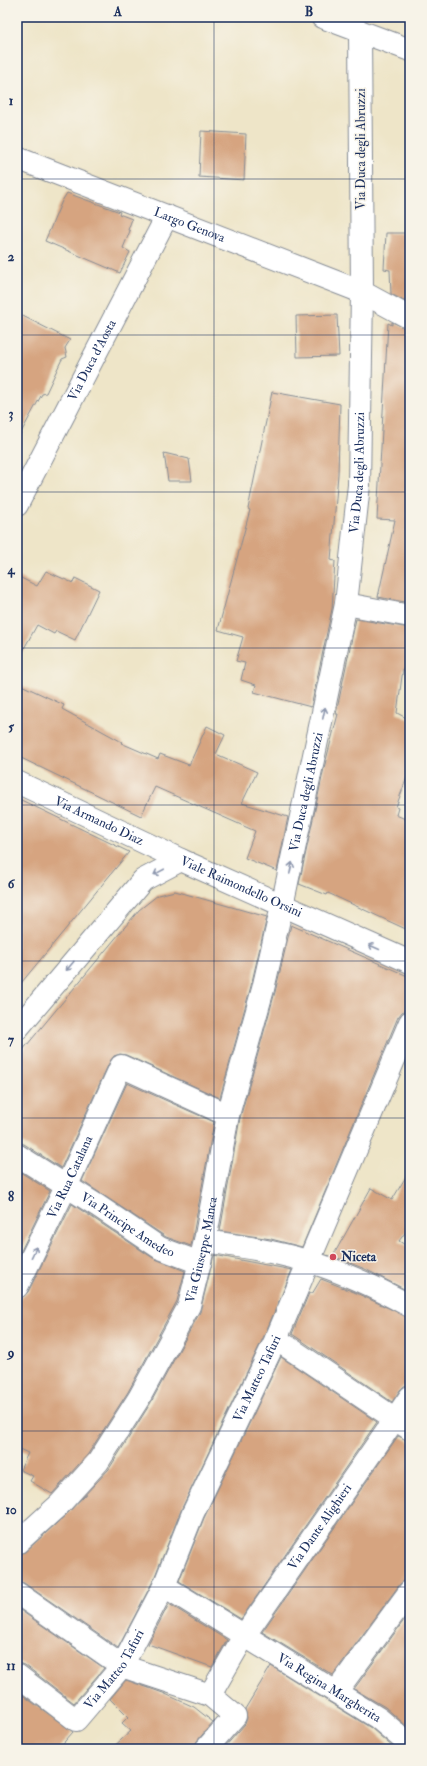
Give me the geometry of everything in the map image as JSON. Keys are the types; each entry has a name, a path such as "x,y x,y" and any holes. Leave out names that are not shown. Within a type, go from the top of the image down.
{"street":[{"path":"322,17 410,50"},
{"name":"Via Duca degli Abruzzi","path":"282,906 346,604 359,485 362,292 360,32"},
{"name":"Largo Genova","path":"17,158 362,292 410,318"},
{"name":"Via Duca d'Aosta","path":"17,505 166,216"},
{"path":"346,604 410,616"},
{"name":"Via Armando Diaz","path":"17,782 181,860"},
{"name":"Viale Raimondello Orsini","path":"17,1028 143,880 181,860 410,962"},
{"name":"Via Giuseppe Manca","path":"17,1543 60,1504 98,1462 139,1398 189,1306 205,1241 228,1115 263,989 282,906"},
{"name":"Via Matteo Tafuri","path":"17,1675 76,1720 122,1666 164,1586 193,1513 276,1339 307,1261 410,1022"},
{"name":"Via Rua Catalana","path":"17,1287 67,1186 121,1066 228,1115"},
{"name":"Via Principe Amedeo","path":"17,1155 67,1186 160,1248 200,1263"},
{"path":"205,1241 263,1250 307,1261 353,1278 410,1306"},
{"path":"276,1339 403,1424"},
{"name":"Via Dante Alighieri","path":"210,1695 244,1636 403,1424 410,1397"},
{"name":"Via Regina Margherita","path":"164,1586 378,1718 410,1745"},
{"path":"336,1692 410,1591"},
{"path":"17,1593 122,1666 210,1695 235,1716 206,1749"}],"building":[{"path":"201,131 246,134 244,180 199,177"},
{"path":"67,193 120,212 119,214 132,219 128,230 130,231 123,248 130,252 120,273 45,241 62,201"},
{"path":"386,233 410,233 410,304 391,294 390,270 384,269"},
{"path":"17,313 70,340 65,348 67,357 62,359 46,393 42,394 17,440"},
{"path":"337,315 339,356 297,357 296,316"},
{"path":"392,322 410,330 410,603 378,597 395,520 377,519 388,323 392,325"},
{"path":"272,392 340,404 338,474 331,560 335,561 332,609 311,707 254,692 256,685 241,680 245,663 236,661 243,637 218,630 250,510 248,509"},
{"path":"164,453 189,459 192,481 168,481"},
{"path":"46,571 73,583 75,578 99,590 75,640 56,631 54,634 37,625 17,661 17,576 37,586"},
{"path":"356,619 410,628 410,669 403,669 397,713 410,720 410,769 396,807 398,808 396,815 410,821 410,931 328,893 327,895 299,884 324,768 338,714 336,714"},
{"path":"17,683 64,705 62,709 122,742 121,743 158,759 160,754 189,765 207,726 225,735 216,754 257,772 242,803 288,817 277,871 245,858 255,831 155,787 141,816 17,756"},
{"path":"17,798 129,852 17,988"},
{"path":"175,891 267,917 251,986 220,1098 126,1055 120,1054 114,1056 110,1061 61,1168 24,1144 17,1143 17,1057 139,910 158,895"},
{"path":"291,925 410,977 410,1008 402,1012 398,1017 302,1247 271,1239 220,1231 240,1118 275,992"},
{"path":"127,1083 214,1122 191,1246 166,1237 82,1181"},
{"path":"17,1170 50,1191 17,1259"},
{"path":"410,1170 410,1226 399,1241 410,1248 410,1292 365,1269 333,1256 371,1188 392,1200"},
{"path":"72,1204 153,1258 185,1271 177,1301 128,1392 88,1454 52,1494 30,1481 33,1476 20,1470 28,1453 17,1448 17,1306 21,1298 28,1292"},
{"path":"214,1255 292,1270 265,1334 182,1508 153,1581 118,1648 24,1583 17,1581 17,1555 25,1552 68,1513 109,1469 150,1404 200,1312"},
{"path":"321,1279 354,1292 410,1318 410,1385 404,1386 392,1402 292,1334 309,1293 312,1294"},
{"path":"281,1357 377,1422 241,1619 179,1581 204,1518"},
{"path":"398,1436 410,1441 410,1579 405,1580 400,1584 333,1675 262,1632"},
{"path":"169,1604 227,1640 212,1667 148,1644"},
{"path":"17,1608 104,1668 74,1703 25,1665 17,1663"},
{"path":"410,1612 410,1729 385,1707 354,1689"},
{"path":"271,1666 371,1728 395,1749 223,1749 245,1724 247,1718 245,1709"},
{"path":"126,1680 163,1693 194,1707 213,1722 197,1741 194,1749 111,1749 131,1731 122,1723 128,1717 110,1699"},
{"path":"17,1691 73,1732 58,1749 17,1749"}],"place":[{"name":"Niceta","path":"333,1257"}]}
